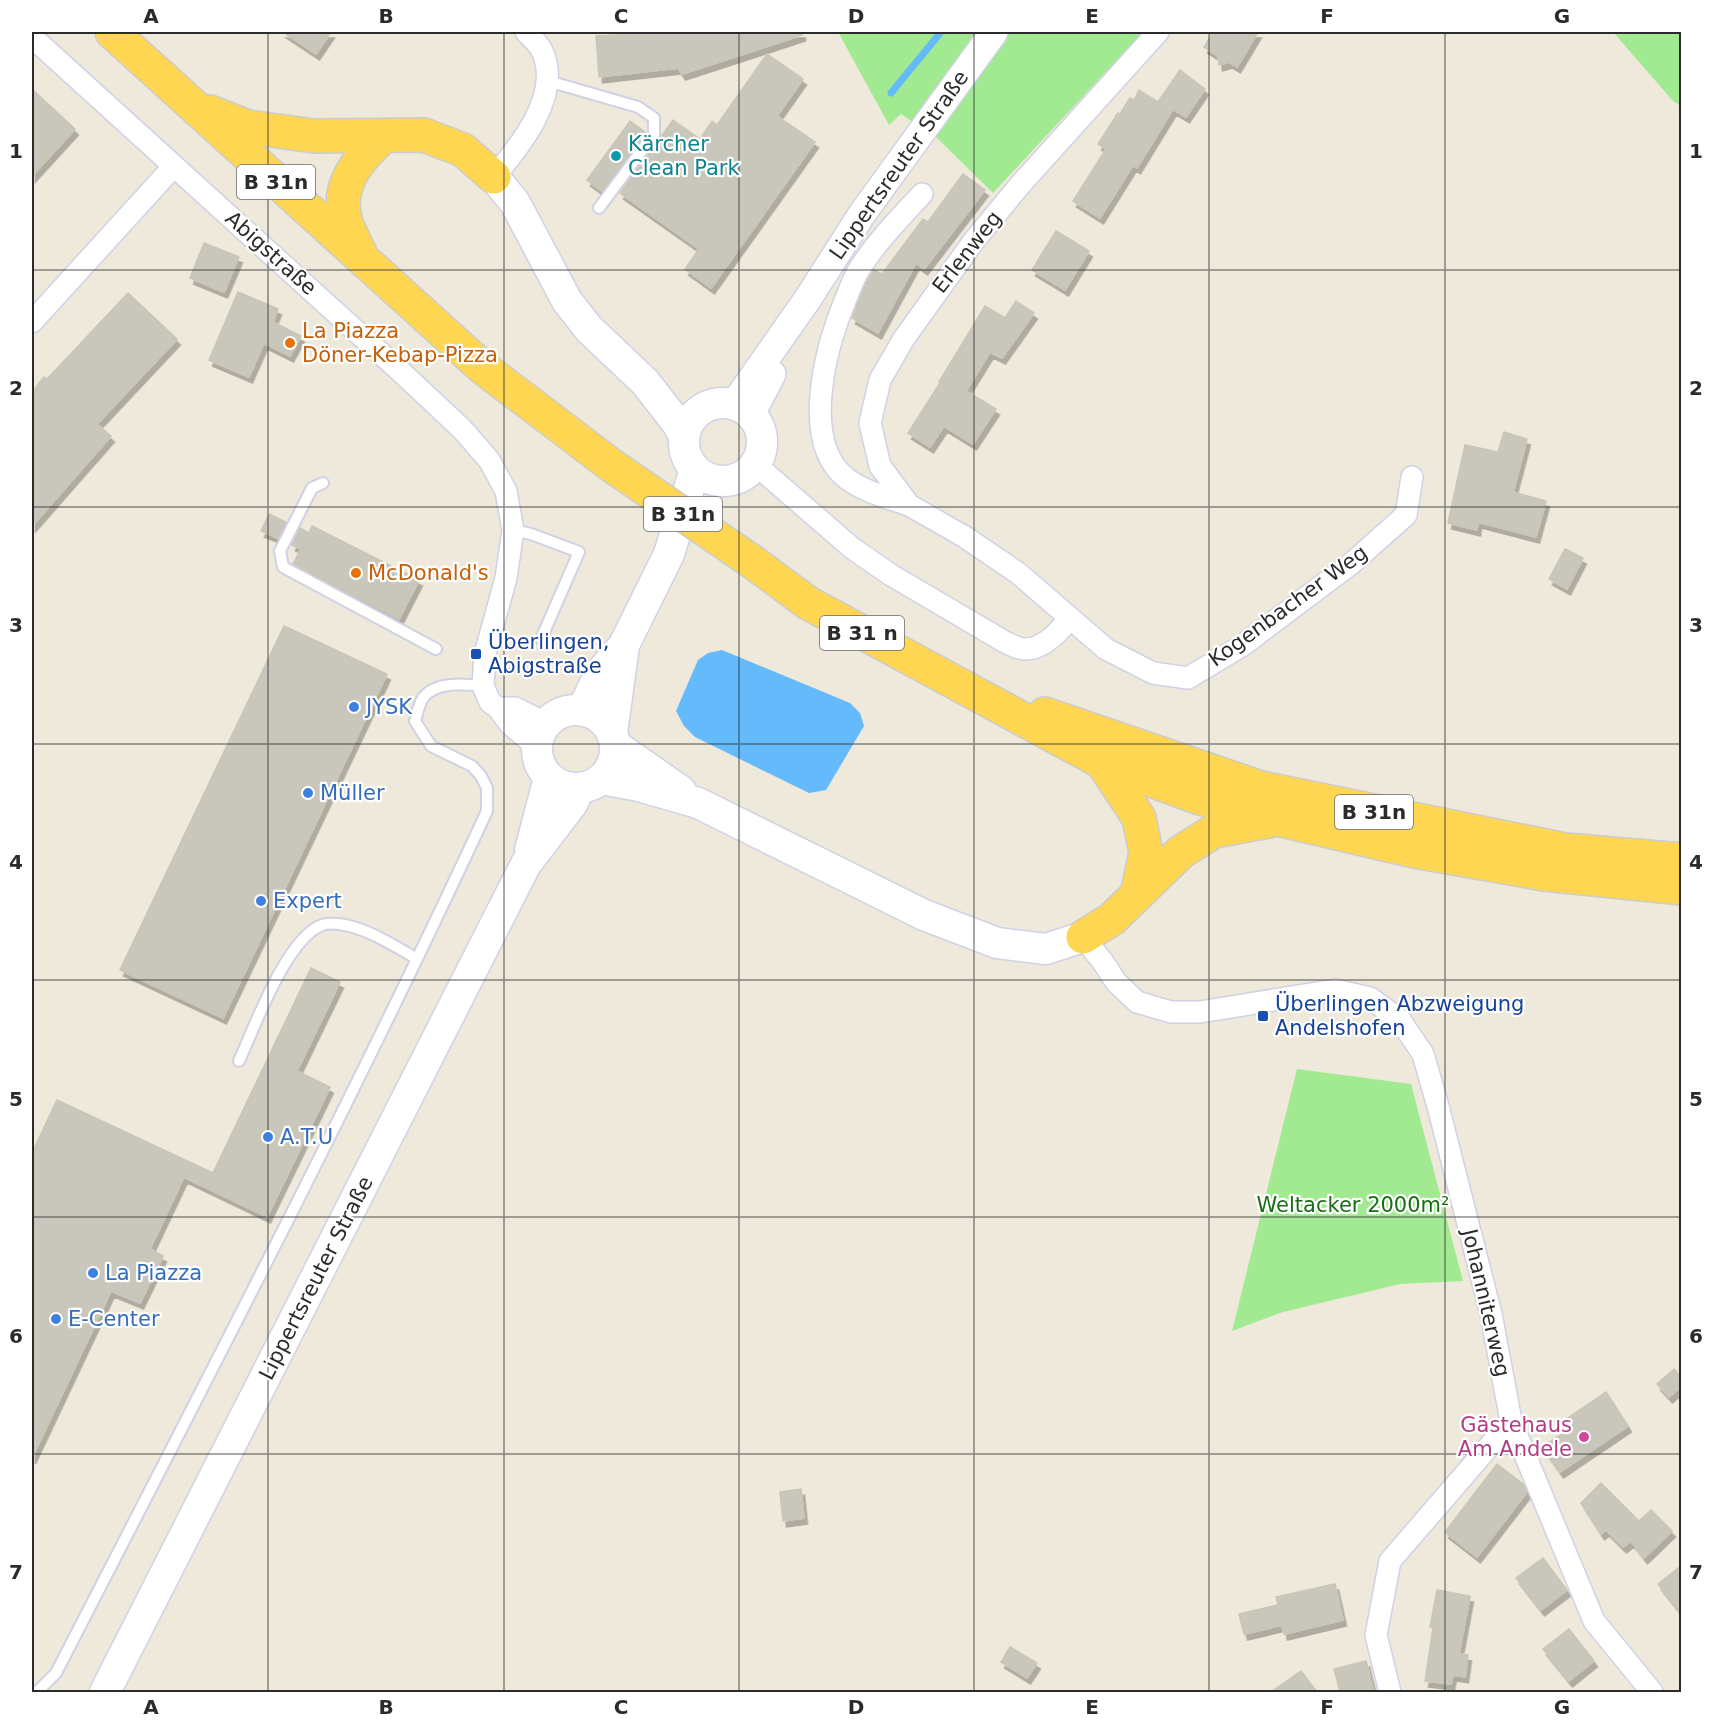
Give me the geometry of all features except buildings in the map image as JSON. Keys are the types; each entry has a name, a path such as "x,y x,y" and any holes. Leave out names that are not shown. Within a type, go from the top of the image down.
{"highway":[{"name":"B 31n","path":"112,32 482,367 611,465 754,563"},
{"name":"B 31n","path":"189,103 248,127 314,136 424,135 463,150 494,177"},
{"name":"B 31n","path":"363,260 345,219 342,192 361,157 384,136"},
{"name":"B 31 n","path":"754,563 808,603 975,692"},
{"name":"B 31n","path":"975,692 1102,762 1200,798 1277,819 1414,851 1544,874 1682,888"},
{"name":"B 31n","path":"975,692 1261,788 1565,850 1682,860"},
{"name":"B 31n","path":"1102,762 1139,818 1146,853 1137,895"},
{"name":"B 31n","path":"1137,895 1181,852 1214,831 1277,819"},
{"path":"1083,937 1112,919 1137,895"}],"main road":[{"name":"B 31n","path":"494,177 515,202 567,301 589,329 645,382 684,436"},
{"name":"B 31n","path":"645,382 676,392 704,408"},
{"path":"723,403 742,409 761,433 760,454 748,471 736,478 724,481 711,479 695,469 686,454 684,436 688,424 694,415 704,408 723,403"},
{"path":"582,711 600,673 624,645 669,554 695,469"},
{"path":"669,554 724,481"},
{"path":"591,784 612,764 624,645"},
{"path":"698,803 639,786 591,784 569,788 559,784 549,778 538,758 542,735 557,716 569,711 582,711 599,718 613,739 698,803 924,915 966,933 997,943 1046,949 1083,937"},
{"name":"Lippertsreuter Straße","path":"526,864 549,778"},
{"name":"Lippertsreuter Straße","path":"105,1692 526,864 572,804 591,784"}],"street":[{"path":"494,177 514,153 531,127 545,95 548,81 543,52 526,32"},
{"name":"Lippertsreuter Straße","path":"742,409 796,327 807,300 862,214 994,32"},
{"name":"Erlenweg","path":"909,505 880,466 875,445 870,423 880,380 903,340 973,242 1158,32"},
{"name":"Abigstraße","path":"32,37 287,266 462,429 489,460 506,491 513,530 506,578 484,654 483,686"},
{"path":"32,322 174,166"},
{"name":"Erlenweg","path":"922,194 879,241 856,274 838,319 820,396 821,433 826,452 846,478 871,492 909,505 965,537 1018,573 1069,619"},
{"path":"755,464 852,548 891,575 1005,642 1024,649 1042,644 1058,633 1069,619"},
{"name":"Kogenbacher Weg","path":"1069,619 1106,649 1153,673 1188,678 1243,645 1352,563 1406,515 1412,477"},
{"path":"483,686 490,702 498,708 515,708 542,735"},
{"name":"Johanniterweg","path":"1083,937 1116,982 1137,1002 1171,1012 1200,1012 1335,990 1370,998 1400,1020 1423,1054 1439,1110 1491,1314 1511,1421 1594,1621 1652,1692"},
{"path":"1390,1692 1376,1635 1390,1561 1511,1421"}],"lane":[{"path":"548,81 638,107 654,118 654,134 599,208"},
{"path":"323,483 312,488 280,551 283,567 436,649"},
{"path":"513,530 531,534 579,552 541,639"},
{"path":"37,1692 57,1673 270,1257 487,811 487,788 481,776 472,766 430,746 415,721 422,700 429,692 437,688 464,684 483,686"},
{"path":"239,1061 282,968 301,940 323,925 344,925 366,932 416,958"}],"green space":[{"path":"838,32 1143,32 993,193 938,139 901,114 889,125"},
{"path":"1613,32 1681,32 1681,106 1673,101"},
{"name":"Weltacker 2000m²","path":"1297,1069 1411,1084 1463,1281 1400,1284 1283,1312 1232,1331"}],"water":[{"path":"722,650 850,703 860,713 864,726 826,790 809,793 695,737 684,726 676,711 698,660 708,653"}],"waterway":[{"path":"891,93 941,32"}],"place":[{"name":"Kärcher Clean Park","path":"616,156"},
{"name":"La Piazza Döner-Kebap-Pizza","path":"290,343"},
{"name":"McDonald's","path":"356,573"},
{"name":"Überlingen, Abigstraße","path":"476,654"},
{"name":"JYSK","path":"354,707"},
{"name":"Müller","path":"308,793"},
{"name":"Expert","path":"261,901"},
{"name":"Überlingen Abzweigung Andelshofen","path":"1263,1016"},
{"name":"A.T.U","path":"268,1137"},
{"name":"La Piazza","path":"93,1273"},
{"name":"E-Center","path":"56,1319"},
{"name":"Gästehaus Am Andele","path":"1584,1437"}]}
